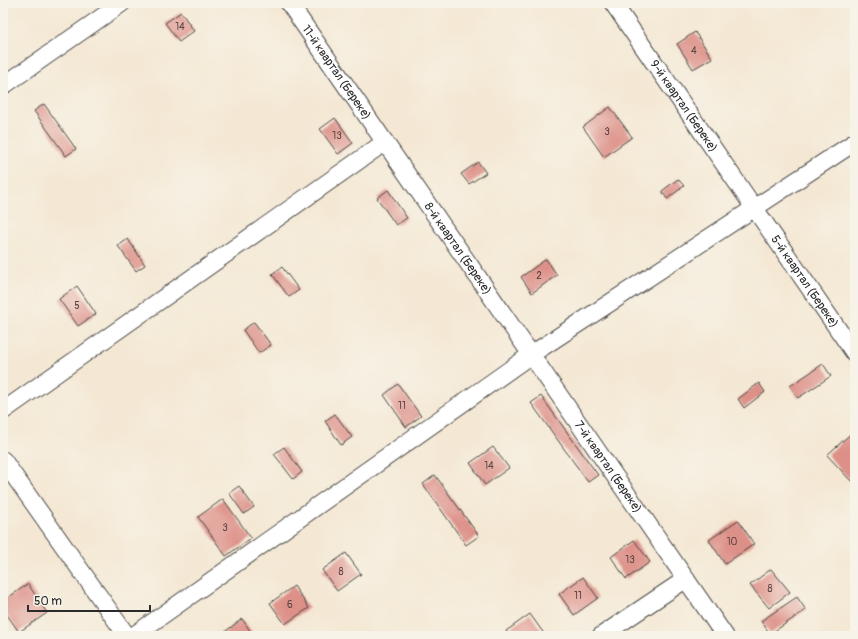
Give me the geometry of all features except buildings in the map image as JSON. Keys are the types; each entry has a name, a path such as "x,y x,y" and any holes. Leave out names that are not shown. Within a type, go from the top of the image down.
{"street":[{"path":"3,86 122,3"},
{"name":"11-й квартал (Береке)","path":"289,3 385,142"},
{"name":"9-й квартал (Береке)","path":"613,3 755,208"},
{"path":"3,410 385,142"},
{"name":"8-й квартал (Береке)","path":"385,142 532,354"},
{"path":"133,636 532,354 855,142"},
{"name":"5-й квартал (Береке)","path":"755,208 855,354"},
{"name":"7-й квартал (Береке)","path":"532,354 725,636"},
{"path":"3,460 127,636"},
{"path":"601,636 686,579"}]}
